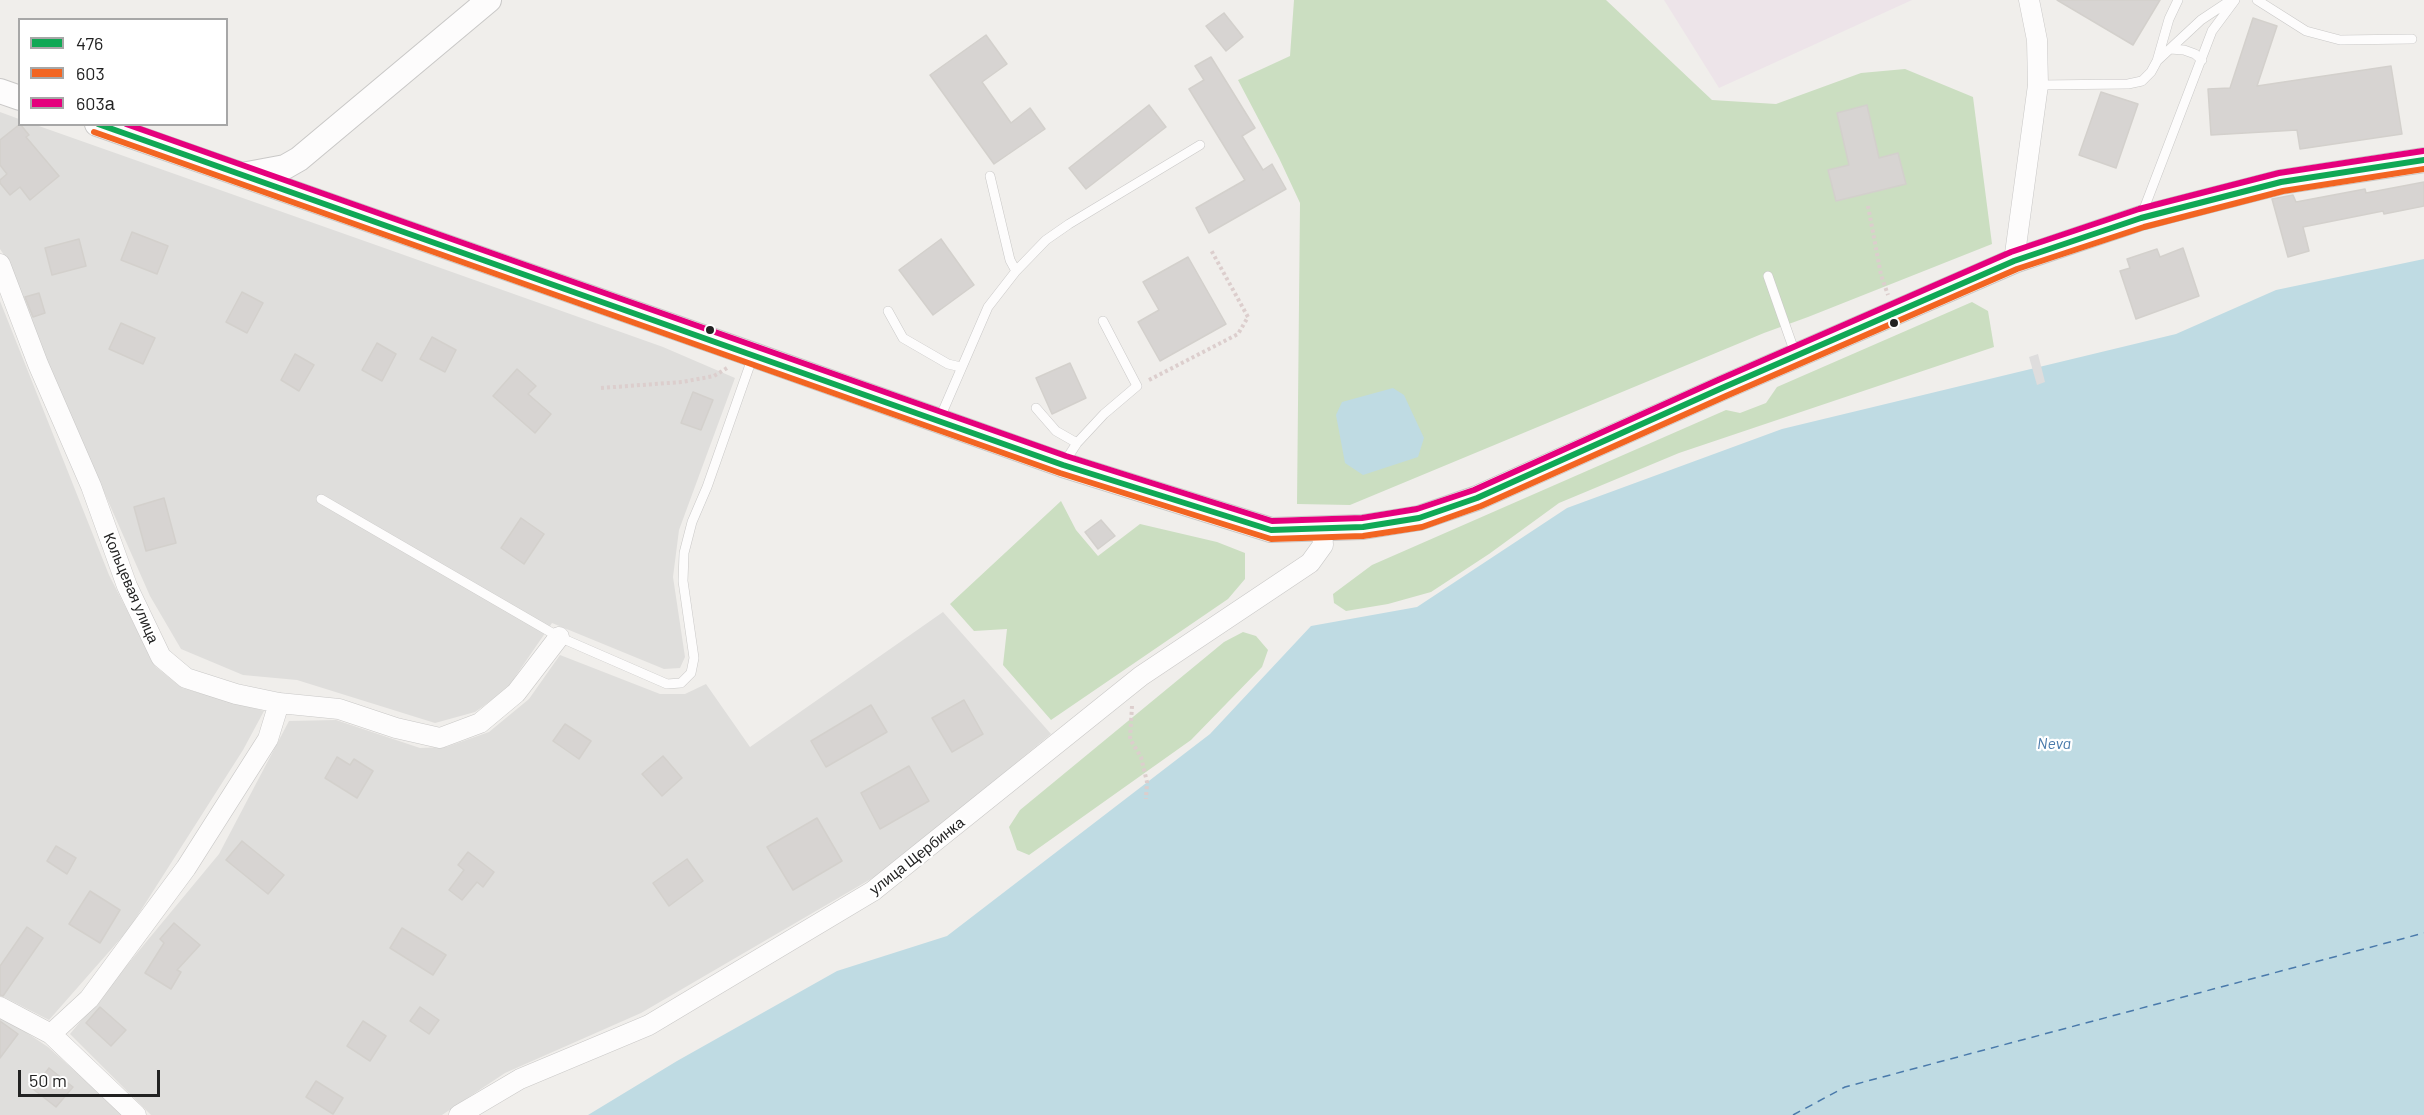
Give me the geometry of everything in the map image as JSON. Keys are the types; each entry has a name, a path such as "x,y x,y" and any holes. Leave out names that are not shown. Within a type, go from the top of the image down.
{"street":[{"path":"239,175 285,167 299,159 489,0"},
{"path":"2014,261 2038,85 2037,40 2029,0"},
{"path":"0,91 18,97"},
{"path":"103,126 752,354 938,422 1063,465 1271,530 1363,527 1419,518 1477,498 2014,261 2141,218 2281,182 2424,160"},
{"name":"Кольцевая улица","path":"0,264 38,364 91,486 127,586 161,657 186,678 236,694 279,703 339,709 396,728 440,738 480,723 516,693 559,637"},
{"name":"улица Щербинка","path":"459,1115 520,1079 649,1025 873,891 1131,685 1201,635 1310,563 1323,545 1322,530"},
{"path":"51,1034 88,999 186,868 268,739 279,703"},
{"path":"0,1007 51,1034 136,1115"}],"lane":[{"path":"2038,85 2128,84 2142,81 2157,61 2169,18 2178,0"},
{"path":"2157,61 2201,20 2230,0"},
{"path":"2141,218 2212,31 2235,0"},
{"path":"2257,0 2306,31 2340,40 2412,39"},
{"path":"2170,49 2184,50 2202,60"},
{"path":"938,422 988,307 1016,271 1046,240 1069,224 1200,145"},
{"path":"990,176 1010,261 1016,271"},
{"path":"1768,276 1796,356"},
{"path":"888,311 903,338 948,364 961,367"},
{"path":"1063,465 1077,443 1104,414 1137,386 1103,321"},
{"path":"321,499 559,637 668,684 681,682 691,673 694,658 683,581 684,553 692,522 707,487 752,354"},
{"path":"1036,408 1056,431 1077,443"}],"path":[{"path":"1868,206 1881,275 1894,313"},
{"path":"1137,386 1238,334 1248,316 1211,250"},
{"path":"601,388 682,382 714,376 752,354"},
{"path":"1131,685 1133,709 1130,739 1141,757 1147,782 1146,799"}],"shaded area":[{"path":"1664,0 1912,0 1719,88"},
{"path":"0,112 18,119 18,126 39,126 663,347 735,378 679,530 673,577 685,657 680,668 664,669 552,623 506,690 475,712 435,723 297,680 243,675 181,649 150,596 44,356 6,258 0,249"},
{"path":"0,301 109,575 156,667 182,688 264,711 243,750 129,929 49,1020 0,995"},
{"path":"943,612 1051,734 888,869 641,1013 505,1073 442,1115 151,1115 70,1034 219,854 289,721 336,720 420,748 446,747 489,732 529,699 560,655 660,694 685,694 706,684 750,747"},
{"path":"0,1015 48,1047 124,1115 0,1115"}],"green space":[{"path":"1294,0 1606,0 1712,100 1776,104 1861,73 1905,69 1973,97 1992,244 1764,333 1350,505 1297,504 1300,203 1238,80 1290,56"},
{"path":"1972,302 1988,311 1994,347 1679,453 1559,503 1489,554 1431,592 1388,604 1346,611 1334,603 1333,594 1372,565 1726,410 1740,413 1766,403 1777,387"},
{"path":"1061,501 1076,530 1098,556 1140,524 1217,542 1245,553 1245,579 1228,599 1051,720 1003,665 1007,629 974,631 950,604"},
{"path":"1243,632 1256,636 1268,650 1262,667 1191,740 1029,855 1017,850 1009,827 1020,810 1224,642"}],"water":[{"name":"Neva","path":"2424,259 2424,1115 588,1115 677,1061 837,971 947,936 1210,734 1311,626 1417,607 1567,508 1782,429 2176,334 2276,290"},
{"path":"1393,388 1404,395 1424,438 1418,457 1363,475 1345,463 1336,415 1342,402"}],"pier":[{"path":"2038,354 2045,382 2037,385 2029,357"}],"building":[{"path":"2057,0 2160,0 2133,45"},
{"path":"1224,13 1243,37 1226,51 1206,26"},
{"path":"2253,18 2277,26 2257,86 2391,66 2402,134 2300,149 2297,130 2211,135 2208,89 2230,88"},
{"path":"986,35 1007,64 982,82 1011,123 1030,108 1045,129 994,164 930,75"},
{"path":"1211,57 1255,128 1242,136 1263,170 1272,164 1286,189 1209,233 1196,208 1245,180 1189,89 1204,80 1195,66"},
{"path":"2101,92 2138,104 2116,168 2079,155"},
{"path":"1149,105 1166,127 1086,189 1069,168"},
{"path":"1867,105 1879,158 1898,153 1906,184 1836,201 1828,170 1849,165 1837,113"},
{"path":"18,126 22,126 29,135 26,137 59,176 30,200 20,187 10,195 0,183 0,180 7,174 0,165 0,140"},
{"path":"2424,182 2424,206 2384,214 2383,211 2303,227 2309,251 2288,257 2272,199 2293,195 2296,202 2365,189 2366,193"},
{"path":"132,232 168,246 157,274 121,260"},
{"path":"79,239 86,266 52,275 45,248"},
{"path":"941,239 974,285 933,315 899,270"},
{"path":"2183,248 2199,296 2136,319 2120,271 2130,268 2127,259 2157,249 2160,257"},
{"path":"1188,257 1226,324 1160,361 1138,322 1159,310 1143,282"},
{"path":"242,292 263,303 247,333 226,322"},
{"path":"39,293 45,313 33,317 25,297"},
{"path":"121,323 155,338 143,364 109,349"},
{"path":"432,337 456,350 445,372 420,359"},
{"path":"377,343 396,354 382,381 362,370"},
{"path":"295,354 314,365 299,391 281,380"},
{"path":"1070,363 1086,398 1052,414 1036,378"},
{"path":"517,369 536,386 528,394 551,414 535,433 493,396"},
{"path":"693,392 713,400 701,430 681,423"},
{"path":"164,498 176,543 146,551 134,507"},
{"path":"521,518 544,534 524,564 501,548"},
{"path":"1101,520 1115,536 1098,549 1085,532"},
{"path":"964,700 983,734 952,752 932,718"},
{"path":"871,705 887,732 826,767 811,741"},
{"path":"565,724 591,741 579,759 553,741"},
{"path":"663,756 682,778 662,796 642,774"},
{"path":"337,757 350,765 354,759 373,771 357,798 325,778"},
{"path":"909,766 929,801 880,829 861,793"},
{"path":"817,818 842,861 793,890 767,847"},
{"path":"242,841 284,875 268,894 226,860"},
{"path":"56,846 76,858 67,874 47,861"},
{"path":"468,852 494,872 483,887 477,882 462,900 449,890 464,870 458,865"},
{"path":"687,859 703,881 669,906 653,883"},
{"path":"90,891 120,910 100,943 69,924"},
{"path":"174,923 200,945 177,970 181,972 171,989 145,973 164,943 160,939"},
{"path":"27,927 43,938 3,996 0,995 0,966"},
{"path":"402,928 446,955 433,975 390,948"},
{"path":"100,1007 126,1030 111,1046 86,1023"},
{"path":"420,1007 439,1020 429,1034 410,1021"},
{"path":"0,1021 18,1034 0,1058"},
{"path":"363,1021 386,1036 370,1061 347,1046"},
{"path":"49,1068 73,1087 56,1107 33,1089"},
{"path":"316,1081 343,1098 333,1114 306,1097"}],"ferry route":[{"path":"1793,1115 1845,1087 2424,933"}],"transit line":[{"name":"476","path":"104,126 1063,465 1271,530 1363,527 1419,518 1477,498 2014,261 2141,218 2281,182 2424,160"},
{"name":"603а","path":"132,126 1066,456 1272,521 1362,518 1417,509 1474,490 2011,252 2139,209 2279,173 2423,151"},
{"name":"603","path":"94,132 1060,473 1271,539 1363,536 1422,527 1481,506 2017,269 2144,227 2283,191 2424,169"}]}
